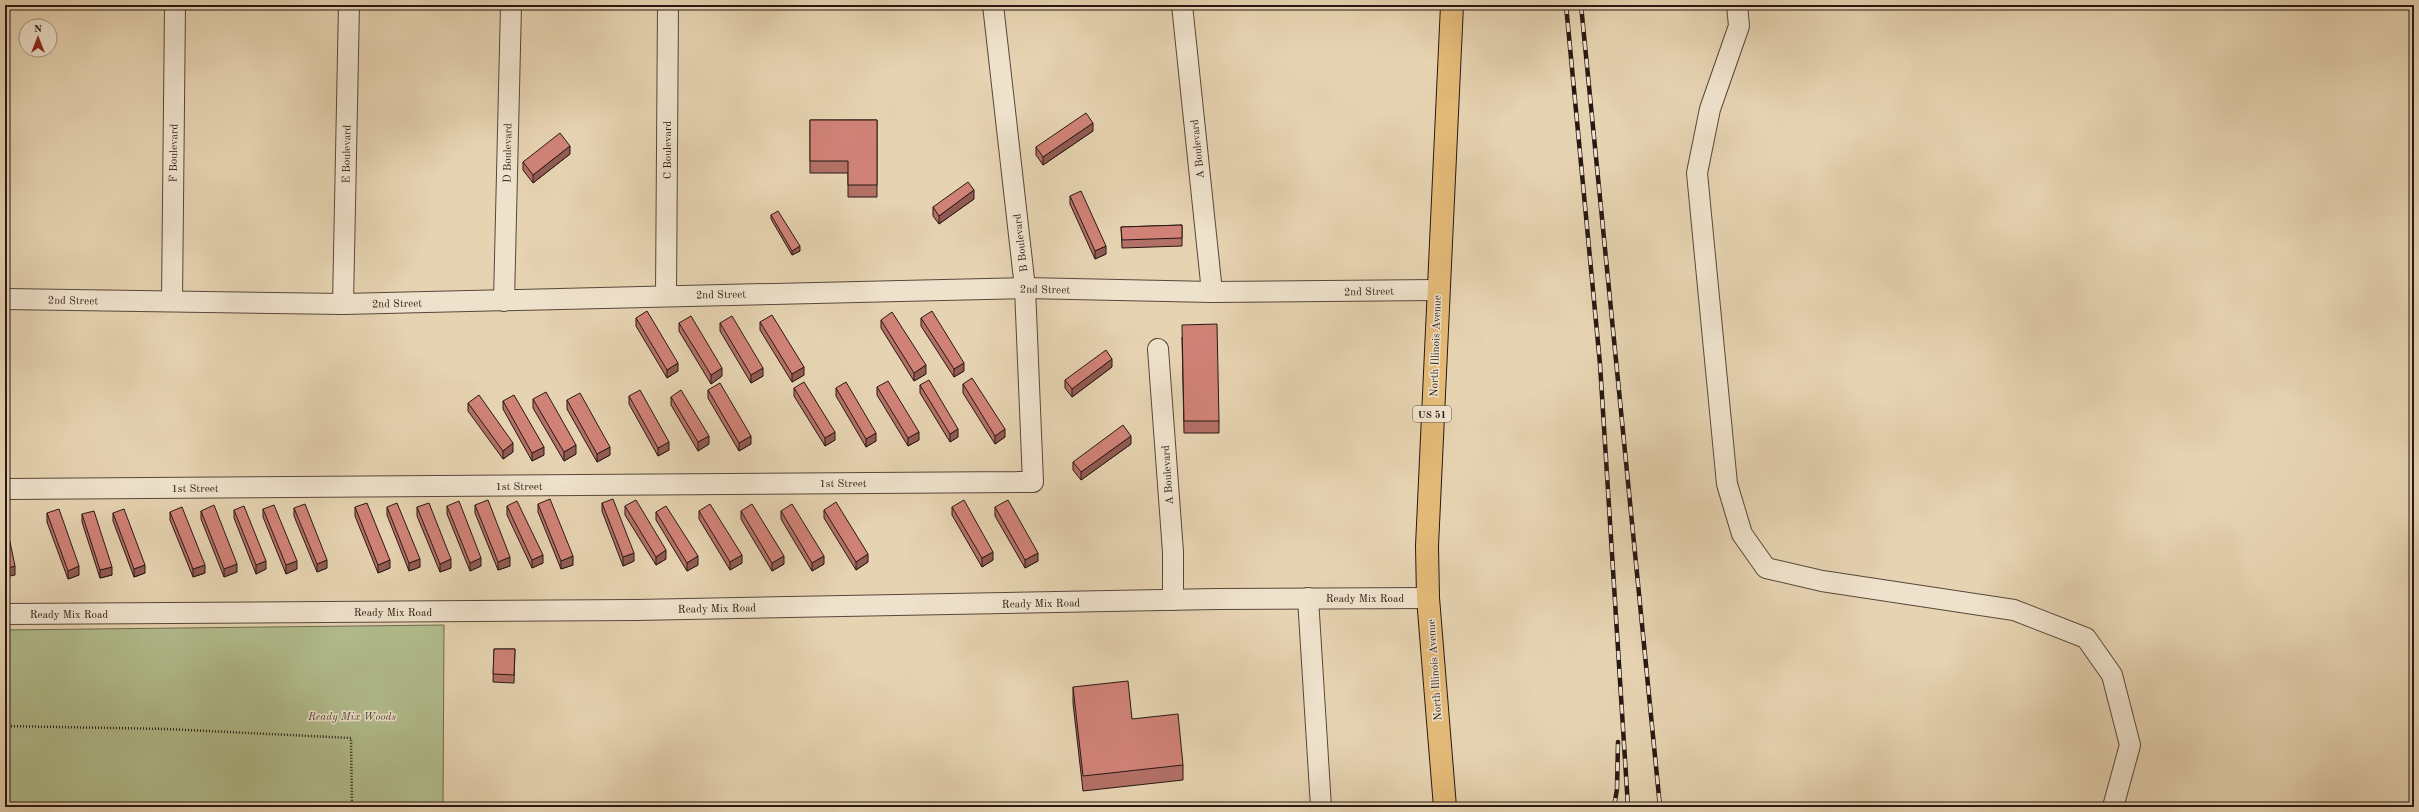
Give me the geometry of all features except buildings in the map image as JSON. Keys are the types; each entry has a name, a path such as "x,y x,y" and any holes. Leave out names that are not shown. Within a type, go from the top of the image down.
{"main road":[{"name":"North Illinois Avenue","path":"1445,807 1428,598 1427,546 1437,290 1452,5"}],"street":[{"name":"F Boulevard","path":"172,301 175,5"},
{"name":"E Boulevard","path":"343,304 350,5"},
{"name":"D Boulevard","path":"504,301 511,5"},
{"name":"C Boulevard","path":"666,296 668,5"},
{"name":"B Boulevard","path":"993,5 1025,288 1033,482"},
{"name":"A Boulevard","path":"1182,5 1212,292"},
{"path":"1737,5 1739,26 1710,109 1697,174 1727,484 1742,534 1766,568 1822,581 2014,610 2086,638 2112,675 2130,745 2113,807"},
{"name":"2nd Street","path":"5,299 343,304 1025,288 1212,292 1437,290"},
{"name":"A Boulevard","path":"1158,349 1173,552 1173,600"},
{"name":"1st Street","path":"5,489 1033,482"},
{"path":"1308,598 1321,807"},
{"name":"Ready Mix Road","path":"5,614 628,610 1173,600 1428,598"}],"path":[{"path":"5,726 167,729 351,738 352,807"}],"green space":[{"name":"Ready Mix Woods","path":"444,625 443,807 5,807 5,630"}],"railway":[{"path":"1566,5 1600,364 1628,807"},
{"path":"1581,5 1660,807"},
{"path":"1614,807 1617,789 1618,742"}]}
